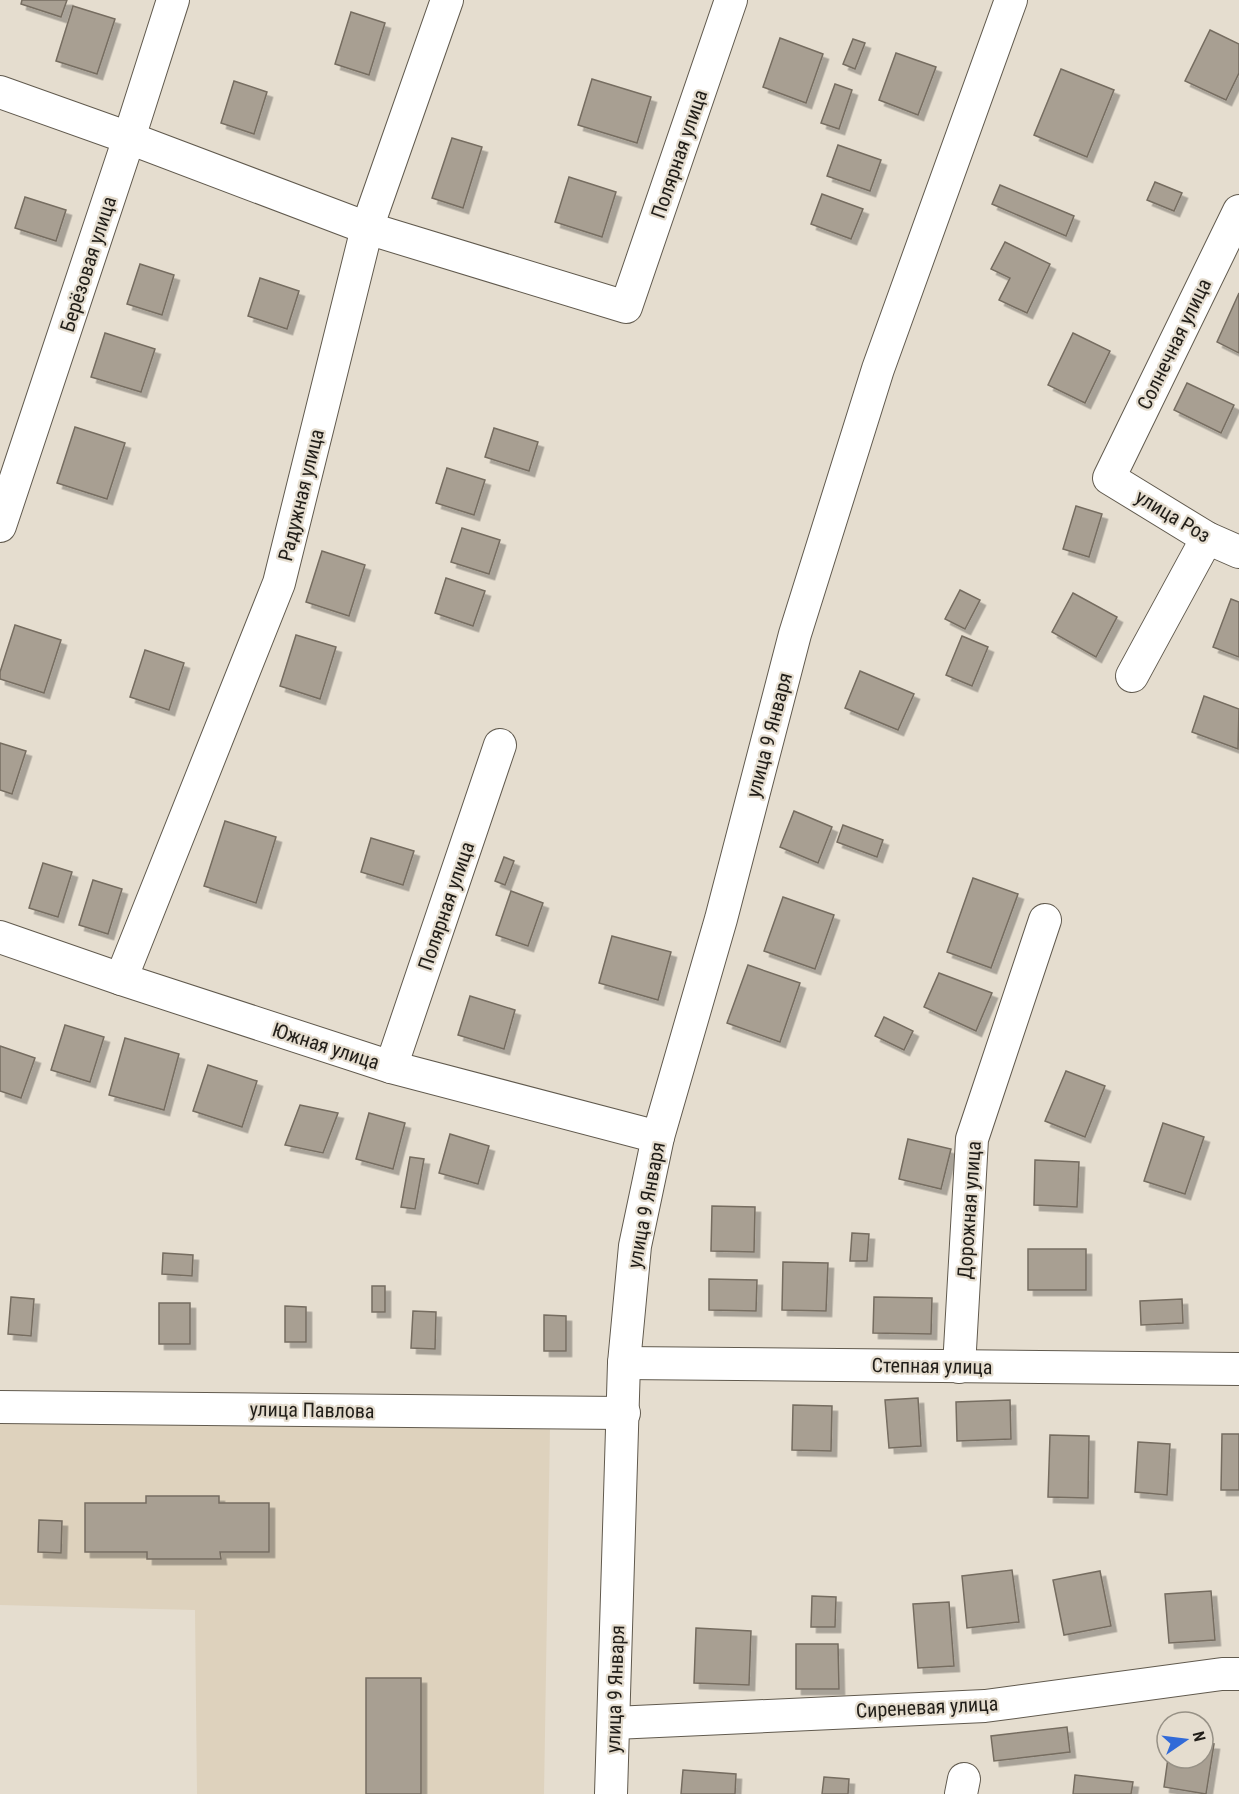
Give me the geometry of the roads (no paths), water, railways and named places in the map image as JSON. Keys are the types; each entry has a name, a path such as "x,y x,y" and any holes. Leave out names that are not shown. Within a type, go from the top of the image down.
{"street":[{"name":"Берёзовая улица","path":"0,526 173,0"},
{"name":"Радужная улица","path":"121,979 279,583 367,228 447,0"},
{"name":"Полярная улица","path":"367,228 626,307 731,0"},
{"name":"улица 9 Января","path":"611,1794 624,1363 635,1246 658,1137 721,919 795,634 878,369 1011,0"},
{"path":"0,92 367,228"},
{"name":"Солнечная улица","path":"1109,477 1236,226"},
{"name":"улица Роз","path":"1109,477 1207,538 1239,552"},
{"path":"1132,676 1207,538"},
{"name":"Полярная улица","path":"391,1067 501,746"},
{"name":"Дорожная улица","path":"959,1367 972,1139 1045,920"},
{"name":"Южная улица","path":"0,937 391,1067 658,1137"},
{"name":"Степная улица","path":"624,1363 1239,1369"},
{"name":"улица Павлова","path":"0,1407 624,1413"},
{"name":"Сиреневая улица","path":"614,1723 985,1706 1222,1674 1239,1674"}]}
